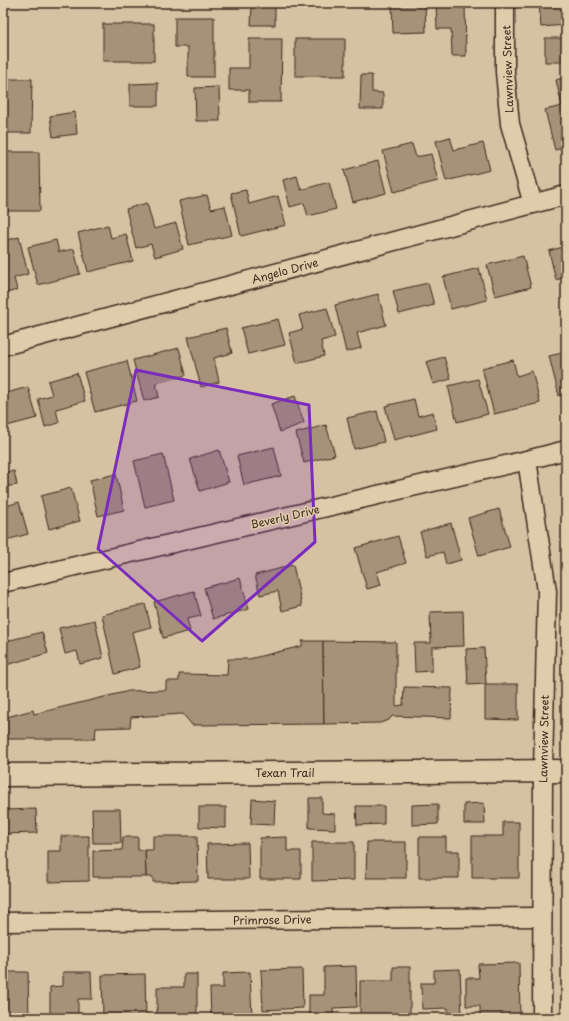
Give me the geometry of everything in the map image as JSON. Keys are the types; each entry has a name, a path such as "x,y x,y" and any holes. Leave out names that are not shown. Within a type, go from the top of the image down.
{"street":[{"name":"Lawnview Street","path":"505,3 506,72 510,124 533,204"},
{"name":"Angelo Drive","path":"3,346 566,195"},
{"name":"Beverly Drive","path":"3,583 566,450"},
{"name":"Lawnview Street","path":"528,460 547,591 543,771 542,1018"},
{"name":"Texan Trail","path":"3,775 566,771"},
{"name":"Primrose Drive","path":"3,922 542,917"}],"highlighted area":[{"path":"136,370 309,405 315,542 202,641 98,549"}],"building":[{"path":"252,3 275,3 275,25 251,25"},
{"path":"392,3 425,3 426,32 393,33"},
{"path":"436,3 465,3 466,56 452,56 451,29 437,29"},
{"path":"539,3 566,3 566,25 541,27"},
{"path":"175,17 214,17 214,77 188,77 188,47 175,47"},
{"path":"103,24 154,24 154,61 103,61"},
{"path":"545,38 566,38 565,62 545,62"},
{"path":"249,39 282,39 281,102 249,102 249,90 229,90 229,68 249,68"},
{"path":"295,39 345,39 345,76 295,76"},
{"path":"361,75 372,75 372,92 383,93 383,109 360,109"},
{"path":"566,77 566,147 555,150 545,110 562,106 556,80"},
{"path":"3,79 32,79 31,133 3,133"},
{"path":"158,83 158,106 130,106 130,84"},
{"path":"219,87 220,121 196,121 195,88"},
{"path":"75,112 77,134 53,137 50,116"},
{"path":"450,137 454,150 483,143 490,170 446,181 436,141"},
{"path":"412,144 416,157 431,154 438,181 394,192 383,151"},
{"path":"3,152 39,152 40,211 3,211"},
{"path":"378,161 386,193 353,202 344,170"},
{"path":"297,176 301,190 329,182 336,209 308,216 304,203 290,207 283,180"},
{"path":"246,190 249,204 278,196 286,225 241,236 231,193"},
{"path":"207,195 211,209 225,206 232,235 189,245 179,201"},
{"path":"147,203 154,229 176,223 183,249 155,257 151,244 136,248 126,209"},
{"path":"108,225 111,238 126,234 133,261 88,272 78,233"},
{"path":"19,237 28,274 14,278 17,290 3,294 3,241"},
{"path":"56,240 59,252 74,249 80,274 38,285 28,247"},
{"path":"566,246 566,277 556,280 549,251"},
{"path":"523,256 531,287 495,296 487,265"},
{"path":"479,268 487,300 451,309 443,277"},
{"path":"428,283 434,305 399,314 393,291"},
{"path":"378,294 386,325 357,333 361,348 346,352 335,305"},
{"path":"327,308 335,337 321,341 324,356 297,363 289,333 303,329 299,315"},
{"path":"278,319 285,345 248,354 241,328"},
{"path":"226,328 232,353 214,358 219,382 201,387 188,337"},
{"path":"179,348 186,375 156,383 159,397 144,401 133,360"},
{"path":"566,352 566,394 559,396 549,356"},
{"path":"444,357 451,379 433,384 426,362"},
{"path":"513,360 517,376 532,371 540,403 494,414 482,368"},
{"path":"127,361 137,401 95,412 84,372"},
{"path":"77,373 85,401 56,409 59,423 45,427 38,399 52,395 48,381"},
{"path":"478,379 488,414 457,422 448,386"},
{"path":"28,387 37,418 3,427 3,394"},
{"path":"295,396 304,423 280,432 271,404"},
{"path":"414,399 418,416 433,412 437,429 394,440 385,406"},
{"path":"377,411 384,442 354,449 347,418"},
{"path":"326,425 335,455 304,463 296,433"},
{"path":"274,447 281,476 244,485 237,456"},
{"path":"219,450 229,482 200,491 190,459"},
{"path":"163,454 174,500 145,507 134,461"},
{"path":"14,471 17,485 3,487 3,473"},
{"path":"116,474 124,510 98,516 90,480"},
{"path":"71,488 80,521 49,529 41,496"},
{"path":"19,502 28,534 3,541 3,507"},
{"path":"499,509 510,547 479,556 468,518"},
{"path":"451,523 461,560 446,564 443,552 427,556 420,532"},
{"path":"398,536 406,563 377,572 381,585 367,589 355,548"},
{"path":"293,565 302,606 282,611 278,591 260,595 255,575"},
{"path":"240,578 249,609 213,619 204,588"},
{"path":"194,591 201,616 187,619 190,631 163,638 154,602"},
{"path":"145,604 151,627 132,632 140,667 115,674 102,615"},
{"path":"463,611 464,646 432,647 432,671 415,672 414,643 431,643 430,612"},
{"path":"95,620 103,658 80,664 77,651 65,654 59,628"},
{"path":"42,632 48,653 6,665 3,654 3,642"},
{"path":"302,641 323,641 324,724 192,725 183,714 131,717 130,727 96,728 95,739 3,739 3,718 33,710 34,714 129,691 166,690 166,681 179,681 179,674 227,675 228,659 249,659 302,646"},
{"path":"323,641 396,642 396,706 403,705 404,687 452,688 451,718 392,716 389,720 380,723 324,724"},
{"path":"484,648 486,684 468,685 466,649"},
{"path":"485,684 518,684 518,720 485,719"},
{"path":"309,798 322,798 322,813 335,814 335,829 309,828"},
{"path":"252,799 275,801 274,825 251,824"},
{"path":"484,803 485,824 464,824 464,804"},
{"path":"438,804 438,824 412,825 412,805"},
{"path":"356,806 384,806 384,824 357,825"},
{"path":"199,807 226,807 226,828 199,827"},
{"path":"36,809 37,833 3,834 3,810"},
{"path":"92,809 120,809 121,843 93,843"},
{"path":"503,822 519,822 519,878 472,878 472,836 503,836"},
{"path":"61,836 89,836 89,881 48,882 48,851 61,851"},
{"path":"153,836 197,836 198,881 153,882 153,877 146,877 145,850 153,850"},
{"path":"123,837 138,837 138,850 145,850 146,877 93,877 93,851 122,850"},
{"path":"287,837 287,851 301,851 301,879 260,879 260,838"},
{"path":"419,837 446,837 446,851 459,851 459,878 419,878"},
{"path":"312,842 354,842 354,880 312,881"},
{"path":"367,842 406,842 406,878 366,878"},
{"path":"248,843 249,879 208,879 207,844"},
{"path":"519,963 520,1018 480,1018 480,1006 466,1006 466,978 479,978 478,964"},
{"path":"356,966 357,1007 333,1008 333,1018 309,1018 309,995 324,995 324,967"},
{"path":"393,967 410,967 410,1018 360,1018 360,981 393,981"},
{"path":"302,969 303,1008 263,1010 261,970"},
{"path":"460,969 462,1018 449,1018 448,1008 422,1009 421,983 434,983 434,970"},
{"path":"3,972 28,972 29,1017 3,1018"},
{"path":"63,972 91,972 92,999 78,999 78,1018 50,1018 50,987 63,986"},
{"path":"250,972 252,1018 211,1018 210,988 223,988 223,973"},
{"path":"145,974 146,1017 103,1018 102,975"},
{"path":"184,974 197,974 197,1014 157,1014 157,987 184,987"}]}
